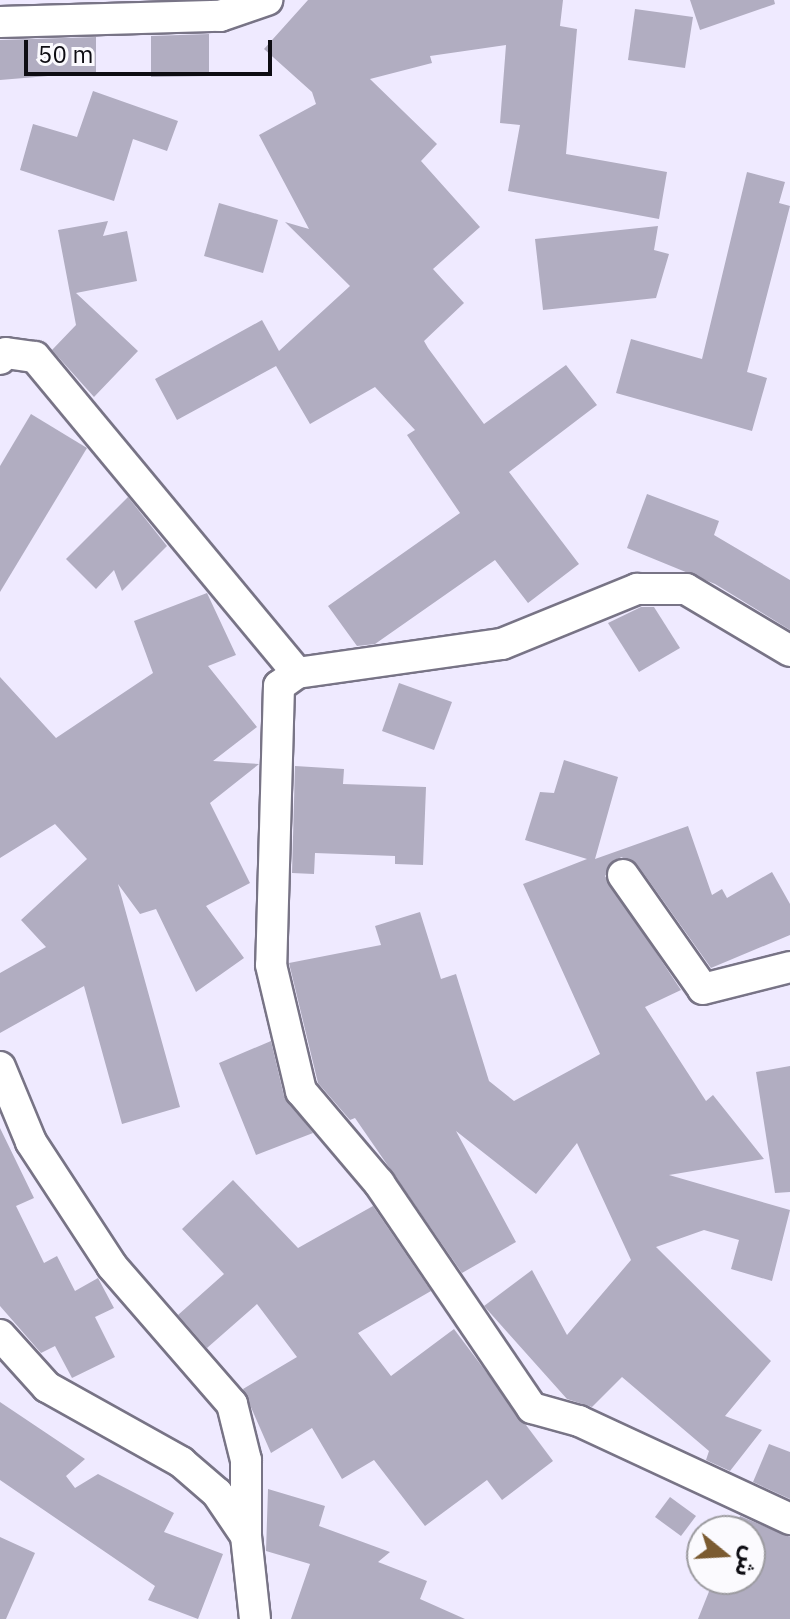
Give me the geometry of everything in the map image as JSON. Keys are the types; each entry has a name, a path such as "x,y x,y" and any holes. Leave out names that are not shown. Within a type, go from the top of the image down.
{"street":[{"path":"0,22 220,16 267,0"},
{"path":"0,359 6,353 35,357 297,673"},
{"path":"790,651 686,589 637,589 502,644 297,673 279,686 271,965 301,1091 379,1183 532,1408 579,1421 790,1519"},
{"path":"623,875 703,989 790,967"},
{"path":"0,1067 31,1142 112,1266 232,1404 246,1460 246,1536 255,1619"},
{"path":"0,1335 47,1387 181,1462 217,1493 246,1536"}],"building":[{"path":"308,0 563,0 560,26 577,29 566,154 667,172 659,219 508,191 520,125 500,123 506,45 430,56 432,63 370,79 437,144 421,161 480,227 433,269 464,303 424,341 428,348 484,424 566,365 597,405 509,472 579,564 528,603 495,560 375,644 357,646 328,606 460,513 407,435 415,430 375,387 310,424 276,366 177,420 155,379 262,320 279,351 350,286 285,222 309,229 259,135 316,104 312,92 264,49"},
{"path":"690,0 774,0 775,4 700,30"},
{"path":"635,9 693,17 685,68 628,60"},
{"path":"209,34 209,76 151,77 151,36"},
{"path":"96,37 96,72 0,80 0,40"},
{"path":"93,91 178,121 167,151 133,139 114,201 20,170 33,124 77,137"},
{"path":"747,172 785,182 779,203 790,206 747,372 767,378 752,431 616,393 631,339 702,359"},
{"path":"219,203 278,220 263,273 204,256"},
{"path":"108,221 103,236 127,231 137,281 76,293 138,351 94,397 52,350 76,325 58,230"},
{"path":"658,226 654,250 669,254 656,298 543,310 535,239"},
{"path":"31,414 87,448 0,592 0,466"},
{"path":"647,494 719,521 714,535 790,580 790,630 715,584 627,548"},
{"path":"128,497 167,546 122,591 114,570 96,589 66,559"},
{"path":"207,593 236,655 208,666 257,727 213,761 259,764 210,803 250,883 206,906 244,958 196,992 156,909 140,914 118,884 180,1107 122,1124 84,986 0,1033 0,973 46,947 21,920 87,859 55,824 0,858 0,677 56,738 153,673 134,621"},
{"path":"641,607 654,607 680,648 639,672 608,623"},
{"path":"399,683 452,702 434,750 382,731"},
{"path":"564,760 618,777 595,859 688,826 712,895 722,889 727,898 772,872 790,904 790,935 711,968 637,864 621,857 605,876 681,990 645,1007 706,1101 713,1095 764,1159 669,1175 790,1210 772,1281 731,1269 739,1240 704,1230 656,1247 771,1361 725,1416 762,1430 730,1471 706,1460 709,1451 622,1377 592,1407 567,1399 484,1306 532,1270 567,1335 631,1260 577,1143 536,1194 456,1131 516,1242 462,1273 355,1118 350,1120 318,1083 289,963 381,945 375,926 420,912 441,979 456,974 489,1081 514,1101 600,1054 523,884 587,859 525,840 540,792 554,793"},
{"path":"295,766 344,769 343,784 426,787 423,865 395,864 395,856 315,853 314,874 292,873"},
{"path":"271,1041 284,1096 313,1133 256,1155 219,1063"},
{"path":"790,1066 790,1192 775,1193 756,1072"},
{"path":"0,1128 34,1198 16,1206 44,1263 57,1256 75,1291 98,1278 114,1308 95,1317 115,1357 72,1378 55,1346 41,1353 0,1306"},
{"path":"233,1180 298,1248 373,1206 431,1291 358,1333 391,1376 454,1329 553,1461 502,1500 487,1480 425,1526 374,1460 342,1479 312,1428 271,1453 243,1389 297,1357 257,1304 207,1348 178,1315 224,1274 182,1229"},
{"path":"0,1402 85,1459 66,1476 75,1488 98,1474 174,1513 164,1532 223,1554 198,1619 148,1600 155,1586 0,1480"},
{"path":"769,1444 790,1452 790,1499 753,1482"},
{"path":"268,1489 325,1506 319,1526 390,1552 378,1562 427,1581 420,1599 465,1619 291,1619 310,1564 266,1551"},
{"path":"670,1497 695,1515 686,1515 686,1529 681,1536 655,1517"},
{"path":"766,1527 790,1537 790,1619 698,1619 708,1595 766,1595"},
{"path":"0,1537 35,1553 6,1619 0,1619"}]}
